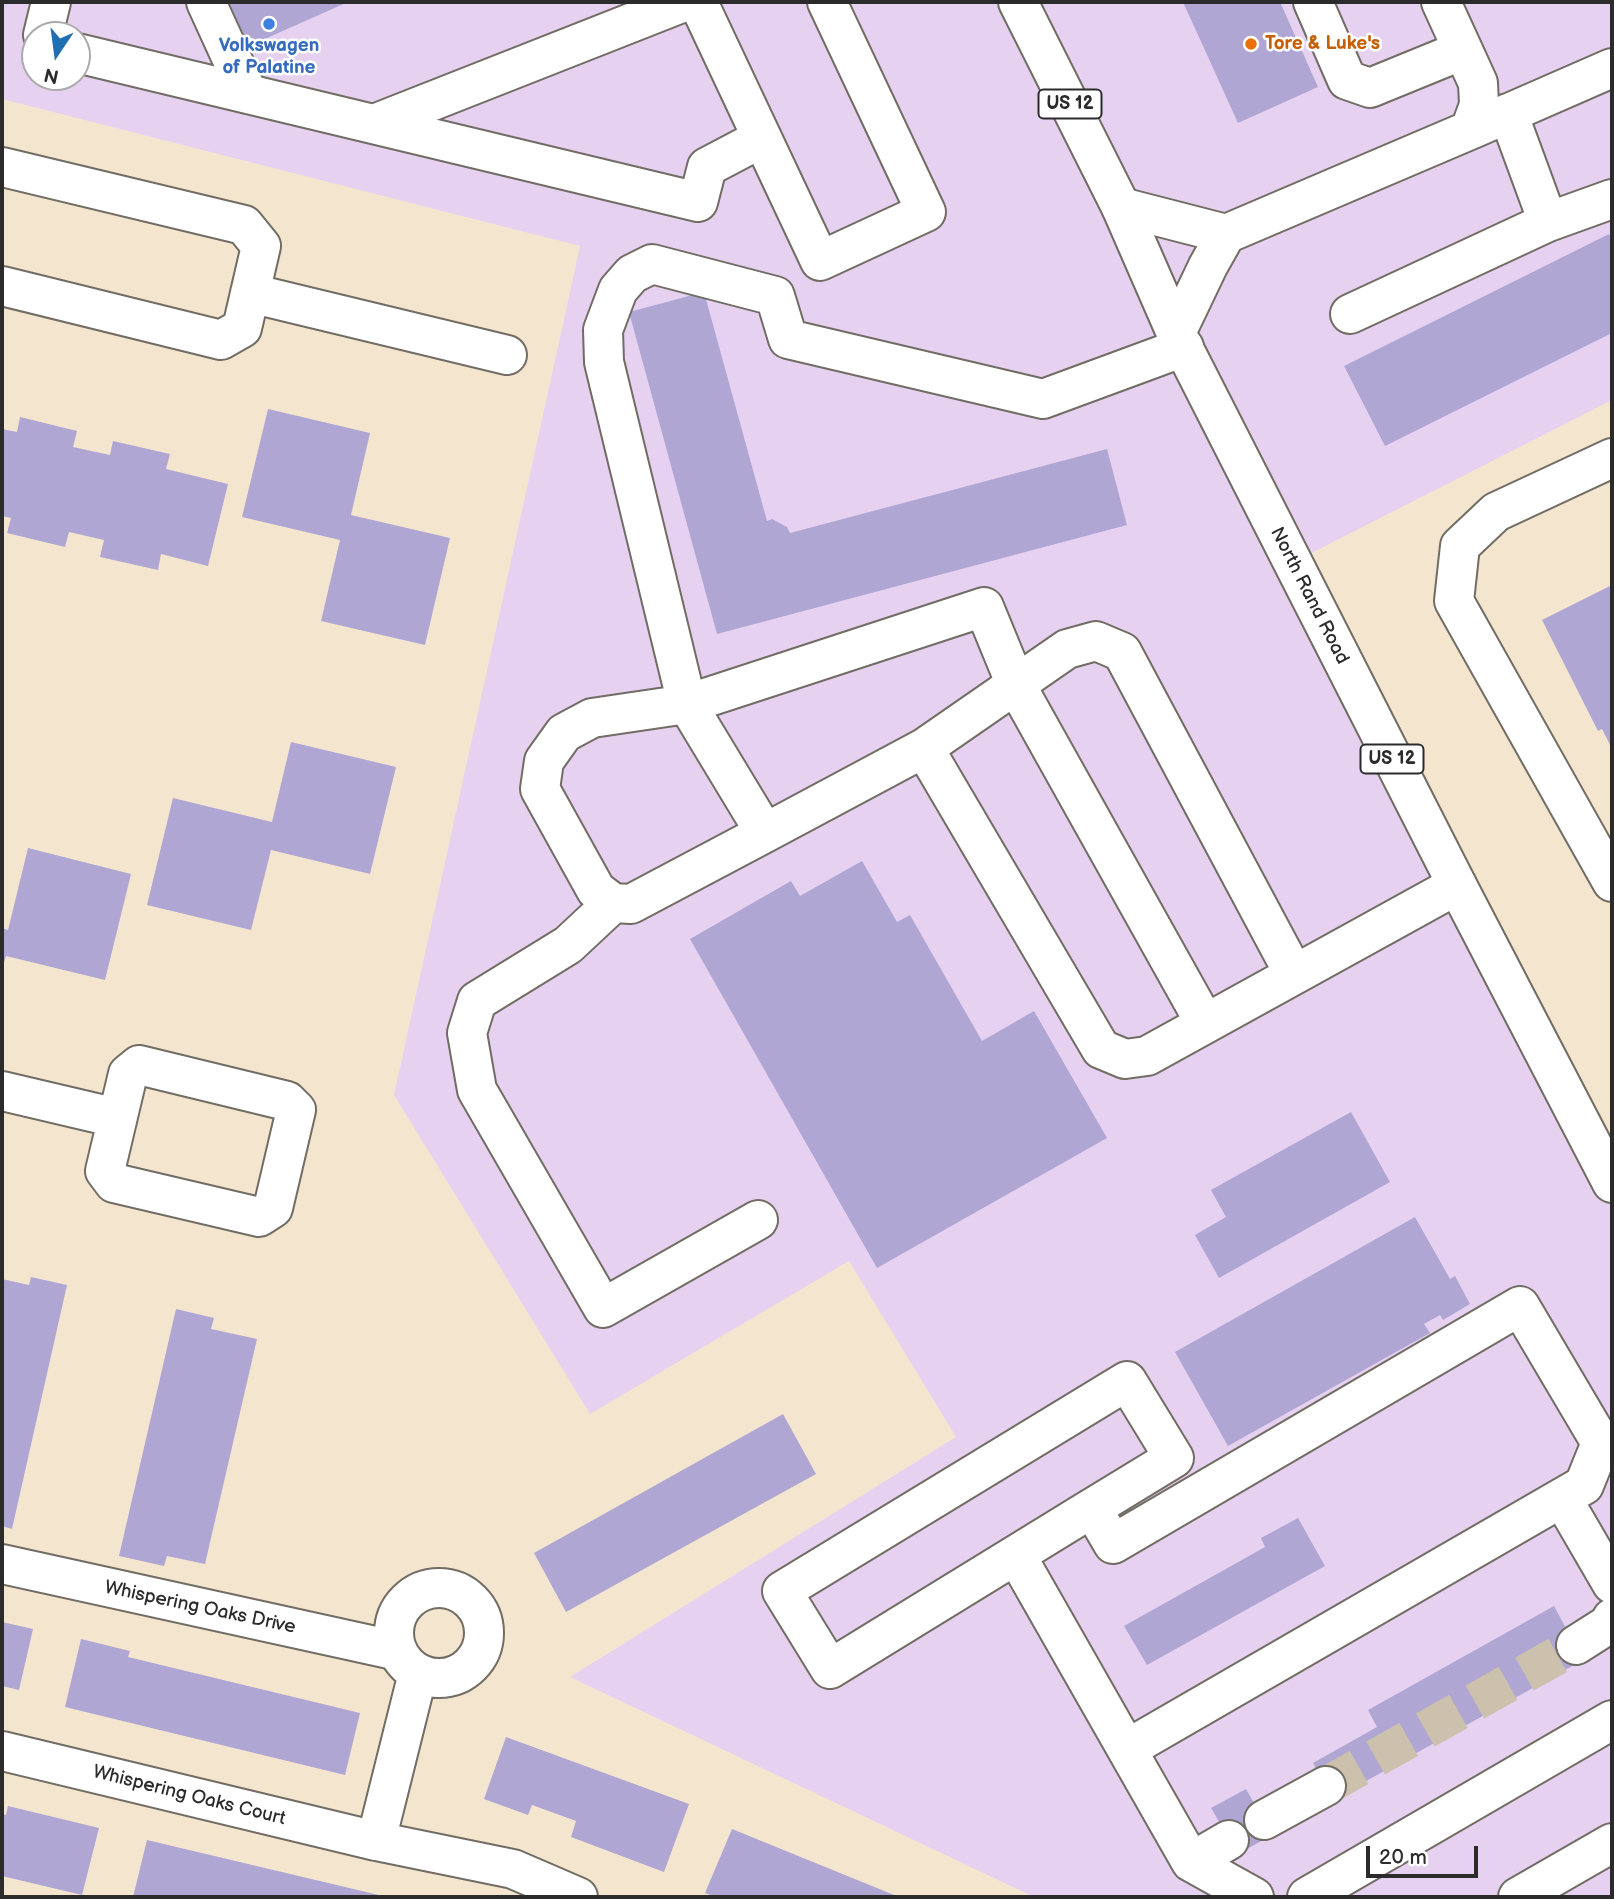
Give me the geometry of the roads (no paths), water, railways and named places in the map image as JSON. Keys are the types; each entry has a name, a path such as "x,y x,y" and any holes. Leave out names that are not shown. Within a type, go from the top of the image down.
{"street":[{"path":"46,21 51,2"},
{"path":"206,2 248,94"},
{"path":"374,124 684,2"},
{"path":"698,2 820,261 926,212 827,2"},
{"name":"North Rand Road","path":"1018,2 1121,207 1180,340 1457,885 1602,1141 1612,1183"},
{"path":"1313,2 1347,80 1370,88 1463,50"},
{"path":"1441,2 1478,83 1479,105 1470,130"},
{"path":"91,56 698,202 707,167 762,138"},
{"path":"1121,207 1226,234 1612,68"},
{"path":"1508,113 1548,222"},
{"path":"2,167 244,225 261,246 242,328 221,340 2,286"},
{"path":"1350,314 1548,222 1612,199"},
{"path":"765,833 687,704 604,362 603,330 618,290 632,274 652,264 775,296 788,339 1043,399 1180,340 1208,266 1226,234"},
{"path":"250,293 507,355"},
{"path":"1612,458 1496,512 1460,546 1454,601 1612,882"},
{"path":"1205,1023 1016,685 984,607 687,704 592,718 564,733 544,761 540,789 596,890 613,903 631,904 924,748 1016,685 1067,649 1096,641 1122,652 1294,974"},
{"path":"924,748 1101,1049 1125,1059 1147,1056 1457,885"},
{"path":"613,903 568,945 477,1001 467,1033 477,1090 603,1308 758,1220"},
{"path":"139,1065 287,1101 296,1110 273,1208 259,1217 114,1183 106,1171 117,1118 128,1074 139,1065"},
{"path":"2,1091 117,1118"},
{"path":"1092,1508 1113,1544 1520,1306 1607,1441 1584,1485 1127,1749"},
{"path":"1127,1381 1174,1458 1092,1508 830,1669 782,1591 1127,1381"},
{"path":"1562,1498 1612,1584"},
{"path":"1016,1555 1191,1862 1254,1897"},
{"name":"Whispering Oaks Drive","path":"2,1564 408,1662 376,1841"},
{"path":"1576,1645 1609,1624 1612,1618"},
{"path":"1307,1897 1612,1720"},
{"name":"Whispering Oaks Court","path":"2,1751 376,1841 513,1869 578,1897"},
{"path":"1264,1821 1326,1786"},
{"path":"1191,1862 1229,1840"},
{"path":"1518,1897 1612,1843"}],"tunnel":[{"path":"1326,1786 1576,1645"}],"place":[{"name":"Volkswagen of Palatine","path":"269,24"},
{"name":"Tore & Luke's","path":"1251,44"}]}
